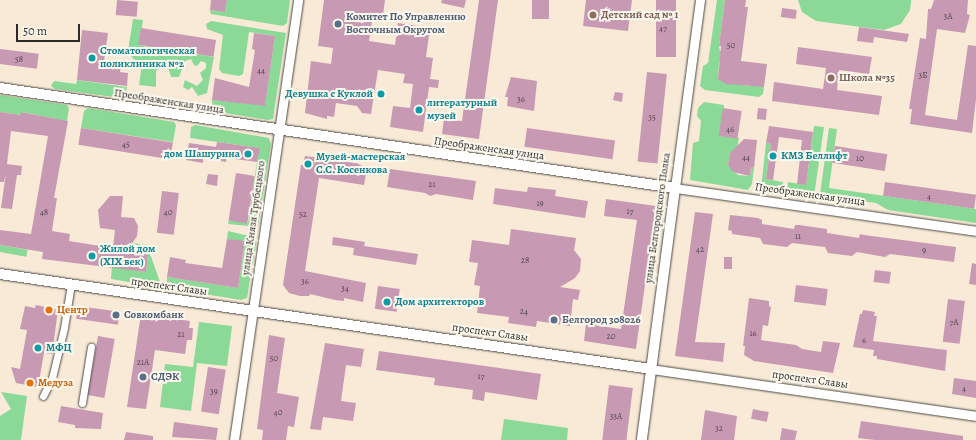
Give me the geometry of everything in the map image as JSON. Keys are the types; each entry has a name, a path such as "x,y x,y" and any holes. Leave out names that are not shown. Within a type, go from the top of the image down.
{"main road":[{"name":"улица Князя Трубецкого","path":"234,440 298,0"},
{"name":"улица Белгородского Полка","path":"642,440 700,0"},
{"name":"Преображенская улица","path":"0,88 279,131 976,231"},
{"name":"проспект Славы","path":"0,274 976,416"}],"street":[{"path":"43,396 55,364 71,284"},
{"path":"82,403 91,347"}],"green space":[{"path":"227,0 290,0 287,23 283,26 211,14 210,10 225,12"},
{"path":"717,0 725,0 719,46 720,51 724,51 719,63 718,79 748,86 764,85 763,94 759,97 705,90 700,86 703,66 708,63"},
{"path":"798,0 911,0 911,2 910,10 901,24 884,30 816,21 802,12"},
{"path":"133,19 143,20 139,45 214,57 207,93 198,96 192,87 188,90 183,87 185,80 197,86 203,80 200,73 206,68 206,63 201,61 197,66 194,65 191,59 185,61 179,77 171,77 168,67 163,64 156,71 156,87 139,85 141,71 128,51"},
{"path":"211,21 286,33 273,119 268,120 212,111 212,100 265,105 275,36 249,32 243,74 239,76 222,73 219,69 223,35 207,29 206,24"},
{"path":"77,80 127,87 125,96 121,98 55,89 51,86 54,81 76,84"},
{"path":"0,95 67,105 69,108 67,121 22,112 21,115 0,112"},
{"path":"704,102 724,105 720,136 739,138 737,149 730,153 728,165 738,175 750,176 751,167 754,168 752,184 748,190 690,180 693,143 699,141 701,121 697,116 698,108"},
{"path":"88,108 174,122 176,125 173,142 81,128 84,111"},
{"path":"195,125 269,138 271,144 258,227 228,224 229,220 248,223 259,148 190,138 191,127"},
{"path":"814,126 824,127 814,196 808,199 790,196 787,192 788,182 806,185"},
{"path":"829,128 837,129 829,188 976,209 976,223 888,210 876,203 841,198 823,201 820,195"},
{"path":"766,143 771,144 766,179 783,182 782,191 778,194 766,193 761,189"},
{"path":"228,231 257,238 247,298 241,300 167,288 167,277 238,288 245,242 227,239"},
{"path":"132,243 147,245 160,282 157,287 111,279 113,249 126,269 146,272 148,254 122,251"},
{"path":"0,245 28,250 26,257 0,252"},
{"path":"199,322 232,326 227,366 197,363 191,411 160,407 165,364 193,367"},
{"path":"1,392 27,396 21,440 0,440 0,416 11,409"},
{"path":"504,419 568,428 567,440 501,440"}],"building":[{"path":"117,0 138,2 137,17 116,15"},
{"path":"211,0 227,0 225,12 210,10"},
{"path":"324,0 385,0 382,22 372,21 369,41 395,45 398,23 430,28 426,57 433,58 430,79 439,80 438,88 429,87 423,132 390,127 393,106 410,108 413,84 403,83 405,74 378,70 371,114 362,113 357,106 336,103 334,117 327,116 327,119 305,113 311,61 331,64 333,48 318,46"},
{"path":"442,0 466,0 464,8 441,3"},
{"path":"479,0 498,0 479,139 442,134 444,119 462,121"},
{"path":"532,0 549,0 549,19 532,19"},
{"name":"Детский сад № 1","path":"586,0 632,0 628,31 583,26"},
{"path":"656,0 676,0 676,57 656,57"},
{"path":"725,0 746,0 745,7 748,7 741,61 767,64 764,87 726,84 718,79 721,46 719,46"},
{"path":"934,0 968,0 967,14 970,15 965,33 937,29 925,115 957,120 968,45 976,46 976,99 972,133 910,124 912,109 909,109 920,38 926,39 928,9 931,9"},
{"path":"782,8 797,10 796,19 781,17"},
{"path":"859,27 909,34 907,42 874,37 873,43 857,41"},
{"path":"141,28 216,40 213,57 138,45"},
{"name":"Стоматологическая поликлиника №2","path":"82,30 108,33 104,61 121,63 120,72 128,73 127,86 77,80"},
{"path":"254,33 275,36 265,106 212,100 215,78 249,87 255,50 252,49"},
{"name":"Школа №35","path":"798,47 872,57 869,74 839,70 837,90 882,96 879,115 772,101 774,82 823,89 826,68 796,64"},
{"path":"0,49 39,54 37,69 0,64"},
{"path":"647,72 667,74 657,164 638,162"},
{"path":"511,77 537,81 534,111 507,106 508,97 505,97"},
{"path":"615,92 623,93 622,102 613,100"},
{"path":"723,108 742,111 737,139 719,136"},
{"path":"758,108 767,109 766,120 757,119"},
{"path":"0,112 21,115 21,112 68,121 54,198 57,198 52,231 70,234 69,241 113,248 115,230 100,228 98,210 110,196 123,196 121,217 134,218 138,226 137,236 127,251 148,254 146,272 42,259 43,252 0,245 0,230 31,234 48,136 11,131 7,164 22,166 21,175 17,175 12,209 1,208 6,173 4,182 0,182"},
{"name":"КМЗ Беллифт","path":"769,126 813,132 806,185 797,184 802,140 779,137 773,180 766,179 771,144 766,143"},
{"path":"81,128 173,143 170,159 78,145"},
{"path":"527,128 615,140 612,159 524,147"},
{"path":"744,139 757,140 754,168 751,167 750,176 733,172 728,165 730,153"},
{"path":"217,142 260,148 257,162 227,158 226,162 203,158 203,163 186,160 189,143 216,147"},
{"path":"835,146 887,154 885,171 832,163"},
{"path":"305,156 356,163 367,168 364,185 319,178 305,271 366,283 363,302 344,298 344,301 335,300 310,294 309,296 300,296 289,293 283,285 301,165 303,165"},
{"path":"390,169 476,181 473,200 436,194 430,196 425,193 387,187"},
{"path":"236,173 255,176 247,223 228,220"},
{"path":"208,174 218,175 217,186 206,184"},
{"path":"885,182 976,195 974,209 883,196"},
{"path":"528,187 556,190 555,196 588,201 585,218 493,204 495,188 527,192"},
{"path":"162,191 179,193 174,235 157,233"},
{"path":"606,199 656,206 636,349 584,341 586,324 621,329 637,220 604,216"},
{"path":"695,212 713,214 695,342 725,343 723,362 675,356"},
{"path":"730,215 758,218 762,220 762,224 794,229 795,225 799,225 827,229 827,233 859,238 860,234 956,247 954,262 890,254 885,257 857,252 852,256 828,253 825,247 792,243 787,247 763,244 760,238 732,234 732,231 728,230"},
{"path":"511,229 576,238 574,250 581,259 580,271 575,278 560,287 580,290 578,300 573,299 570,326 537,321 536,327 508,323 509,317 477,313 480,286 474,285 478,263 469,262 472,240 509,245"},
{"path":"333,237 365,242 364,246 418,254 416,265 353,255 354,248 332,245"},
{"path":"227,239 245,241 238,288 167,277 170,257 186,260 185,263 222,268"},
{"path":"724,257 732,257 732,269 724,269"},
{"path":"972,263 976,264 976,285 969,284"},
{"path":"875,270 891,272 889,284 874,282"},
{"path":"796,285 828,289 826,306 794,302"},
{"name":"Дом архитекторов","path":"378,286 400,289 397,312 375,309"},
{"path":"749,298 769,301 769,306 771,307 768,326 763,325 761,340 796,345 802,349 821,352 823,341 840,343 833,373 754,361 744,355 745,346 743,346"},
{"path":"948,299 965,301 960,344 943,342"},
{"name":"МФЦ","path":"36,305 58,310 52,354 44,353 38,387 16,383 11,367 20,369 27,330 20,329 25,306 35,308"},
{"path":"78,306 120,312 118,325 76,319"},
{"path":"863,310 875,312 874,316 877,316 873,341 947,350 945,371 877,359 877,356 873,356 874,350 853,347 860,314 862,314"},
{"path":"141,314 190,321 189,328 193,328 192,340 187,340 185,354 155,350 146,409 127,407"},
{"path":"269,335 285,338 277,393 299,397 294,427 288,426 286,440 262,440 263,430 257,429"},
{"path":"98,336 115,339 104,398 88,395"},
{"path":"325,343 364,349 361,367 346,365 341,401 356,403 353,421 323,417 321,430 310,429"},
{"path":"379,351 541,374 537,400 485,392 484,401 472,399 473,390 434,385 435,378 376,370"},
{"path":"208,367 226,370 219,414 201,411"},
{"path":"954,378 976,381 976,398 952,394"},
{"path":"609,385 633,388 626,440 602,440"},
{"path":"61,406 103,413 101,429 75,428 75,425 58,422"},
{"path":"753,409 769,412 767,422 751,419"},
{"path":"705,410 737,416 734,440 701,440"},
{"path":"861,421 963,436 963,440 875,440 858,438"},
{"path":"174,422 218,428 216,440 172,437"},
{"path":"782,428 797,431 795,440 780,440"},
{"path":"126,432 153,436 153,440 124,440"}],"place":[{"name":"Детский сад № 1","path":"593,15"},
{"name":"Комитет По Управлению Восточным Округом","path":"338,24"},
{"name":"Стоматологическая поликлиника №2","path":"92,58"},
{"name":"Школа №35","path":"831,78"},
{"name":"Девушка с Куклой","path":"381,94"},
{"name":"литературный музей","path":"419,110"},
{"name":"дом Шашурина","path":"248,154"},
{"name":"КМЗ Беллифт","path":"773,156"},
{"name":"Музей-мастерская С.С. Косенкова","path":"308,164"},
{"name":"Жилой дом (XIX век)","path":"92,256"},
{"name":"Дом архитекторов","path":"387,302"},
{"name":"Центр","path":"49,310"},
{"name":"Совкомбанк","path":"116,315"},
{"name":"Белгород 308026","path":"554,320"},
{"name":"МФЦ","path":"38,348"},
{"name":"СДЭК","path":"143,377"},
{"name":"Медуза","path":"30,383"}]}
